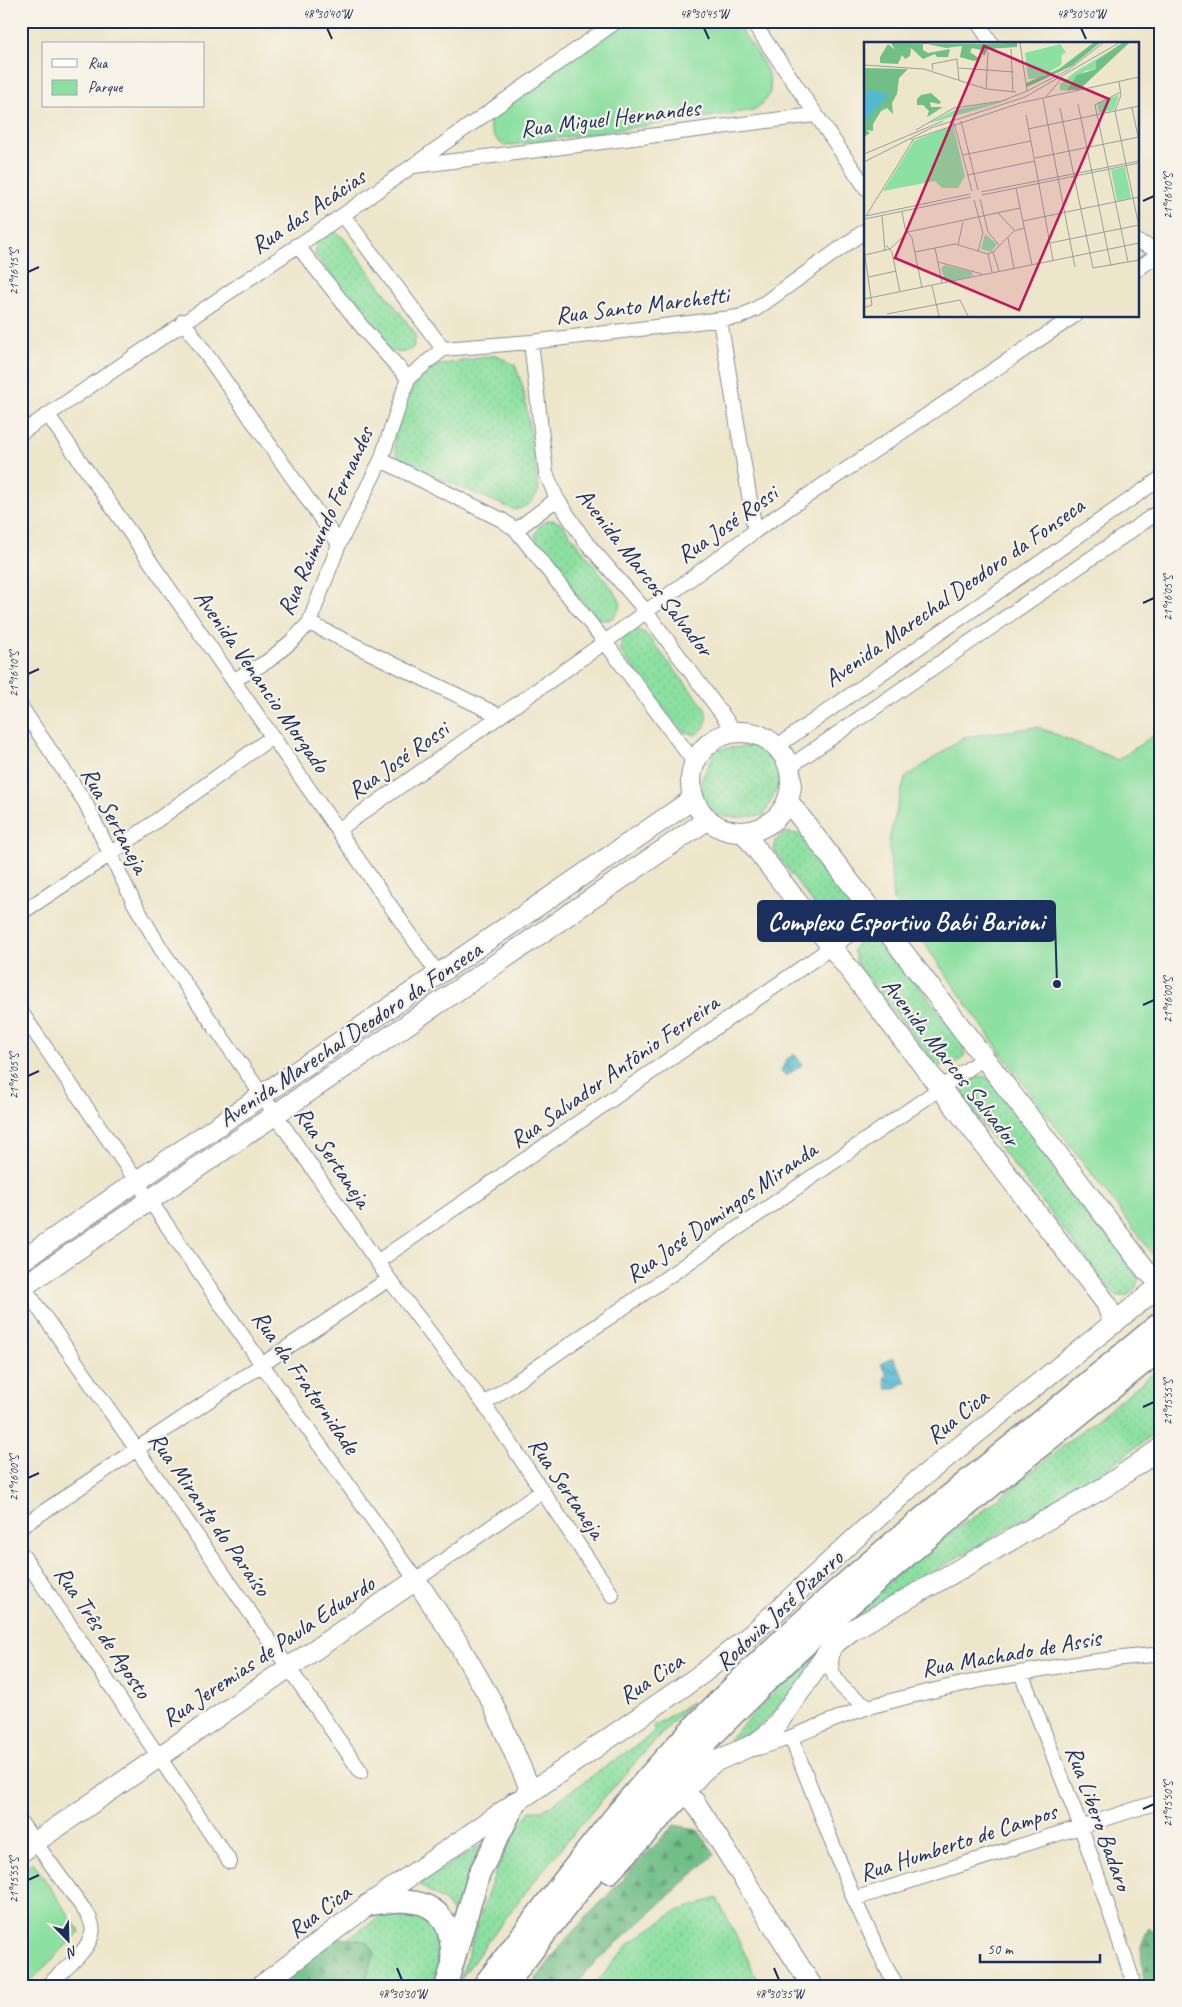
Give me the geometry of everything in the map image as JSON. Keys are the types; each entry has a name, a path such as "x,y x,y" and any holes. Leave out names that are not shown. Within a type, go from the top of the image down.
{"main road":[{"name":"Rodovia José Pizarro","path":"483,1986 601,1832 681,1740 737,1684 874,1557 1161,1322"},
{"name":"Rodovia José Pizarro","path":"506,1986 604,1858 651,1802 737,1710 826,1639 938,1530 1161,1349"},
{"path":"515,1986 589,1894 683,1794"},
{"path":"449,1976 479,1874 524,1796"},
{"path":"368,1905 394,1900 413,1900 427,1905 438,1914 447,1929 452,1946 449,1976"}],"street":[{"name":"Rua das Acácias","path":"21,433 343,215 617,21"},
{"path":"752,21 814,115 864,185"},
{"path":"977,21 991,42"},
{"name":"Rua Miguel Hernandes","path":"411,166 814,115"},
{"path":"298,246 367,333 408,378 443,348 343,215"},
{"name":"Rua Santo Marchetti","path":"443,348 531,342 739,317 756,309 864,231"},
{"path":"1140,243 1161,252 1140,268"},
{"name":"Rua José Rossi","path":"338,830 605,642 645,610 755,531 1071,318"},
{"path":"720,320 755,531"},
{"path":"184,321 339,544"},
{"name":"Avenida Marcos Salvador","path":"531,342 546,473 557,499 585,541 645,610 736,732"},
{"name":"Rua Raimundo Fernandes","path":"234,680 268,661 293,640 309,623 339,544 381,460 408,378"},
{"name":"Avenida Venancio Morgado","path":"48,415 438,974"},
{"path":"381,460 502,520 516,530 605,642 694,762"},
{"name":"Avenida Marechal Deodoro da Fonseca","path":"776,747 1161,478"},
{"path":"516,530 557,499"},
{"name":"Avenida Marechal Deodoro da Fonseca","path":"789,767 1161,510"},
{"path":"309,623 500,716"},
{"name":"Rua Sertaneja","path":"21,707 84,802 134,903 161,949 263,1093 377,1262 484,1404 612,1595"},
{"path":"736,732 750,733 764,738 776,747 789,767 791,784 788,800 775,819 766,826 744,833 724,830 707,820 693,799 691,776 694,762 701,751 711,742 736,732"},
{"path":"21,913 109,855 272,737"},
{"name":"Avenida Marechal Deodoro da Fonseca","path":"21,1261 693,799"},
{"name":"Avenida Marcos Salvador","path":"788,800 875,917 1146,1270 1161,1284"},
{"name":"Avenida Marechal Deodoro da Fonseca","path":"22,1286 150,1202 707,820"},
{"name":"Avenida Marcos Salvador","path":"744,833 1106,1303 1114,1324"},
{"name":"Rua Salvador Antônio Ferreira","path":"377,1262 875,917"},
{"name":"Rua da Fraternidade","path":"21,1012 150,1202 416,1580 458,1643 492,1702 524,1796"},
{"name":"Rua José Domingos Miranda","path":"484,1404 984,1058"},
{"path":"21,1527 262,1363 390,1279"},
{"name":"Rua Cica","path":"261,1986 368,1905 722,1658 753,1633 917,1481 1114,1324 1161,1284"},
{"name":"Rua Mirante do Paraíso","path":"22,1286 137,1448 361,1772"},
{"path":"812,1986 695,1802 683,1794 702,1772 714,1762 763,1739 782,1719 826,1639 852,1630 1104,1487 1161,1448"},
{"name":"Rua Jeremias de Paula Eduardo","path":"28,1847 542,1491"},
{"name":"Rua Três de Agosto","path":"21,1553 230,1862"},
{"path":"826,1639 831,1667 838,1682 848,1694 870,1707"},
{"name":"Rua Machado de Assis","path":"738,1752 791,1737 870,1707 982,1680 1161,1654"},
{"name":"Rua Libero Badaro","path":"1021,1674 1081,1827 1132,1978"},
{"path":"791,1737 854,1899 887,1969 898,1986"},
{"name":"Rua Humberto de Campos","path":"854,1899 1161,1801"},
{"path":"21,1822 28,1847 88,1915 92,1924 93,1934 88,1944 48,1986"}],"green space":[{"path":"624,21 734,21 754,48 767,70 770,91 766,100 754,110 505,146 496,139 490,125 491,114 494,109"},
{"path":"333,231 343,237 412,329 416,337 413,348 401,352 389,350 316,256 315,246 318,239 324,234"},
{"path":"496,355 515,365 523,387 539,490 530,503 515,510 413,467 396,452 394,444 403,407 422,373 428,367"},
{"path":"553,520 562,524 616,594 621,604 617,614 611,619 603,620 593,616 539,546 535,535 538,529 541,524"},
{"path":"638,630 646,634 705,708 706,724 698,733 694,735 680,729 623,655 620,648 623,636 629,631"},
{"path":"1038,727 1118,760 1161,730 1161,1265 1013,1070 893,899 889,840 905,778 964,737"},
{"path":"755,746 767,753 779,768 778,785 764,815 732,817 715,813 708,807 699,785 715,752 718,749"},
{"path":"786,832 801,835 851,896 857,908 851,922 841,927 830,926 780,859 774,849 776,840"},
{"path":"871,935 877,936 888,945 964,1045 965,1055 953,1067 936,1065 858,966 853,950 858,941"},
{"path":"983,1076 991,1080 1132,1264 1139,1278 1130,1294 1118,1296 1113,1294 963,1100 962,1092 965,1083"},
{"path":"1161,1367 1161,1429 1102,1472 878,1605 766,1720 752,1731 731,1742 729,1739 793,1674 789,1670 907,1565 989,1506"},
{"path":"692,1702 630,1768 571,1836 514,1907 460,1980 488,1892 497,1870 518,1829 531,1810 544,1810 655,1732 653,1726"},
{"path":"674,1825 697,1829 715,1854 585,1972 575,1986 531,1986 565,1940"},
{"path":"481,1845 469,1873 456,1917 445,1902 418,1884"},
{"path":"33,1862 80,1932 25,1986 21,1986 21,1870"},
{"path":"717,1898 761,1986 593,1986 630,1943 675,1912"},
{"path":"395,1906 422,1915 437,1934 439,1965 431,1986 363,1986 375,1953 347,1939"},
{"path":"1149,1927 1161,1938 1161,1986 1144,1986 1141,1947"},
{"path":"336,1936 367,1941 375,1953 363,1986 274,1986"}],"water":[{"path":"795,1054 802,1065 786,1076 781,1071 787,1059"},
{"path":"893,1357 906,1382 894,1389 887,1389 884,1378 887,1375 881,1364"}],"place":[{"name":"Complexo Esportivo Babi Barioni","path":"1057,984"}]}
